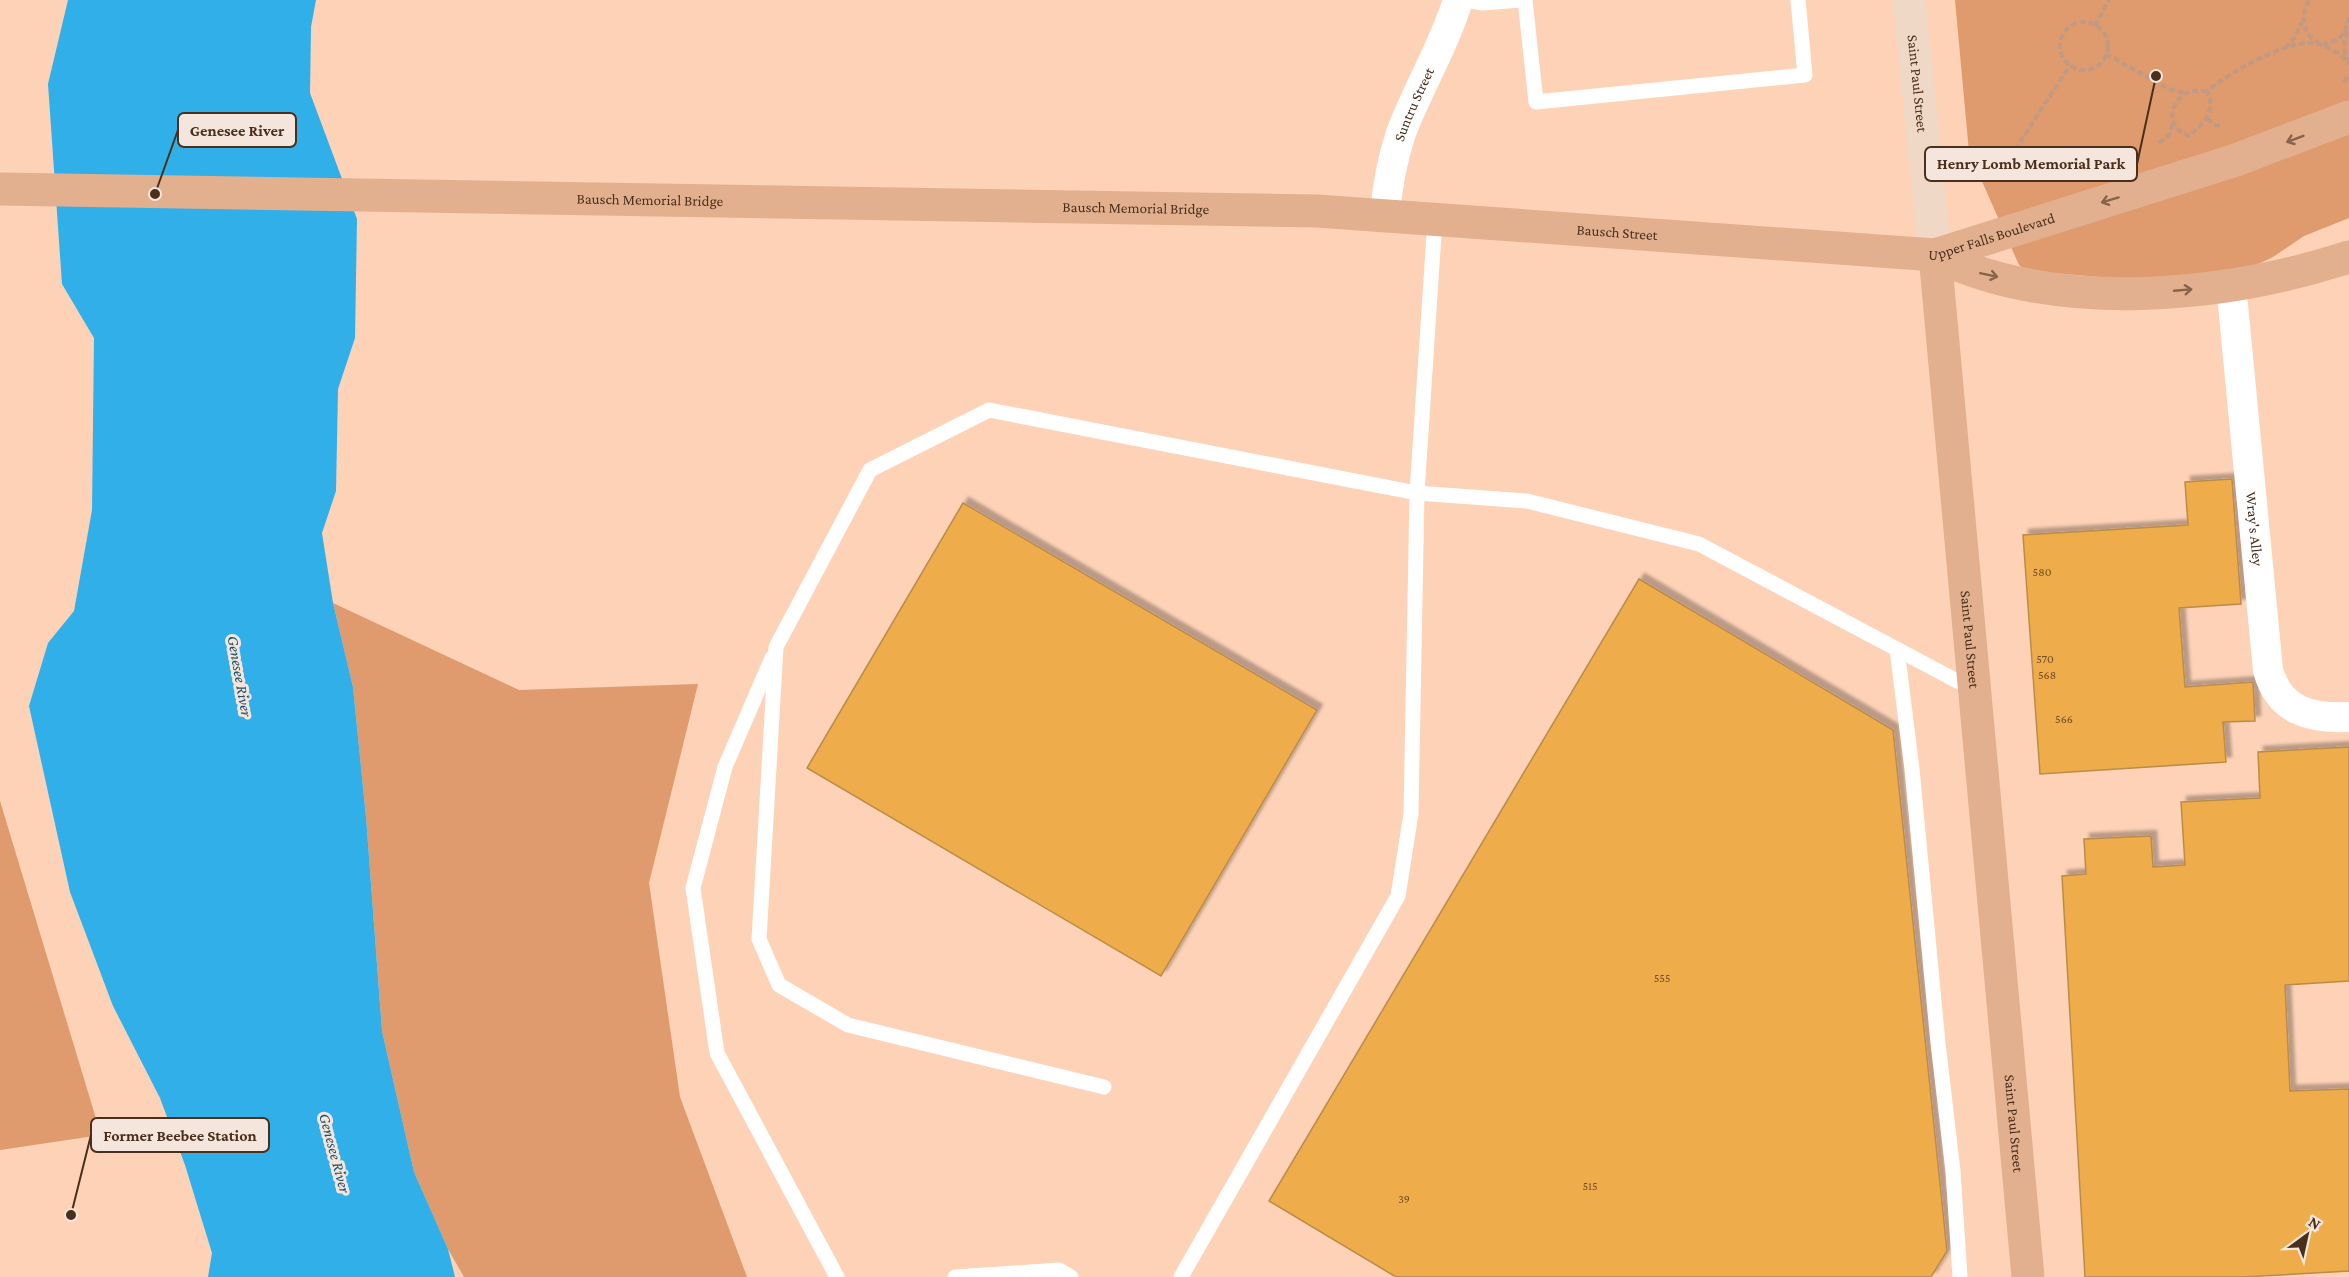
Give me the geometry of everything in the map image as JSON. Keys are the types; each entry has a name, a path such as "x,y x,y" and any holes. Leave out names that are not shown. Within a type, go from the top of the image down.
{"main road":[{"name":"Saint Paul Street","path":"1909,0 1935,255 2028,1277"},
{"name":"Upper Falls Boulevard","path":"1935,255 2236,160 2349,117"},
{"name":"Bausch Memorial Bridge","path":"0,189 1300,211"},
{"name":"Bausch Street","path":"1300,211 1935,255"},
{"name":"Upper Falls Boulevard","path":"1935,255 1975,272 2020,284 2069,290 2126,293 2231,284 2312,268 2349,258"}],"street":[{"name":"Suntru Street","path":"1385,216 1390,176 1401,135 1458,0"},
{"name":"Wray's Alley","path":"2231,284 2268,670 2272,684 2287,704 2313,716 2349,717"}],"lane":[{"path":"1466,0 1483,3 1520,0"},
{"path":"1526,0 1536,102 1805,75 1798,0"},
{"path":"1181,1277 1398,896 1411,814 1417,493 1435,219"},
{"path":"837,1277 717,1053 693,888 725,767 776,647 870,470 989,410 1417,493 1527,501 1699,544 1974,690"},
{"path":"776,647 759,939 779,985 848,1024 1104,1087"},
{"path":"1897,649 1912,769 1938,1043 1953,1171 1960,1277"},
{"path":"955,1277 1059,1270 1071,1277"}],"path":[{"path":"2095,26 2109,0"},
{"path":"2281,50 2295,38 2309,0"},
{"path":"2303,18 2304,29 2310,39 2339,54 2348,62"},
{"path":"2348,62 2344,48 2349,18"},
{"path":"2084,22 2095,26 2106,39 2106,54 2097,65 2091,68 2084,69 2070,65 2061,53 2060,46 2064,32 2076,23 2084,22"},
{"path":"2169,89 2186,93 2198,90 2207,91 2234,71 2281,50 2308,43 2320,45 2341,38 2346,31"},
{"path":"2106,54 2174,93 2176,102 2172,116 2176,130 2189,136 2207,119 2211,103 2207,91"},
{"path":"1998,170 2006,164 2070,65"},
{"path":"2343,83 2349,75"},
{"path":"2176,102 2186,93"},
{"path":"2207,119 2216,125 2225,125"},
{"path":"2158,143 2169,135 2173,121"}],"shaded area":[{"path":"1955,0 2349,0 2349,218 2304,236 2273,257 2254,266 2202,274 2124,279 2028,271 2019,265 1969,152"},
{"path":"333,603 519,690 698,684 649,883 680,1097 747,1277 464,1277 448,1249 414,1172 382,1031 366,817 353,687"},
{"path":"0,801 101,1135 0,1150"}],"water":[{"path":"68,0 316,0 311,27 310,93 357,219 355,338 338,389 336,491 322,533 333,603 353,687 366,817 382,1031 414,1172 448,1249 455,1277 208,1277 212,1253 185,1165 160,1098 113,1006 70,892 29,706 48,643 74,611 92,510 94,338 62,284 48,84"}],"building":[{"path":"2232,479 2241,604 2179,608 2185,687 2253,682 2255,721 2223,722 2226,762 2040,774 2023,535 2188,525 2185,482"},
{"path":"963,503 1317,710 1161,976 807,768"},
{"path":"1639,579 1893,730 1947,1251 1931,1277 1396,1277 1269,1201"},
{"path":"2349,747 2349,981 2285,985 2290,1091 2349,1089 2349,1271 2243,1277 2085,1277 2062,876 2086,874 2084,839 2151,836 2153,867 2185,865 2181,802 2260,798 2258,752"}],"place":[{"name":"Henry Lomb Memorial Park","path":"2156,76"},
{"name":"Genesee River","path":"155,194"},
{"name":"Former Beebee Station","path":"71,1215"}]}
